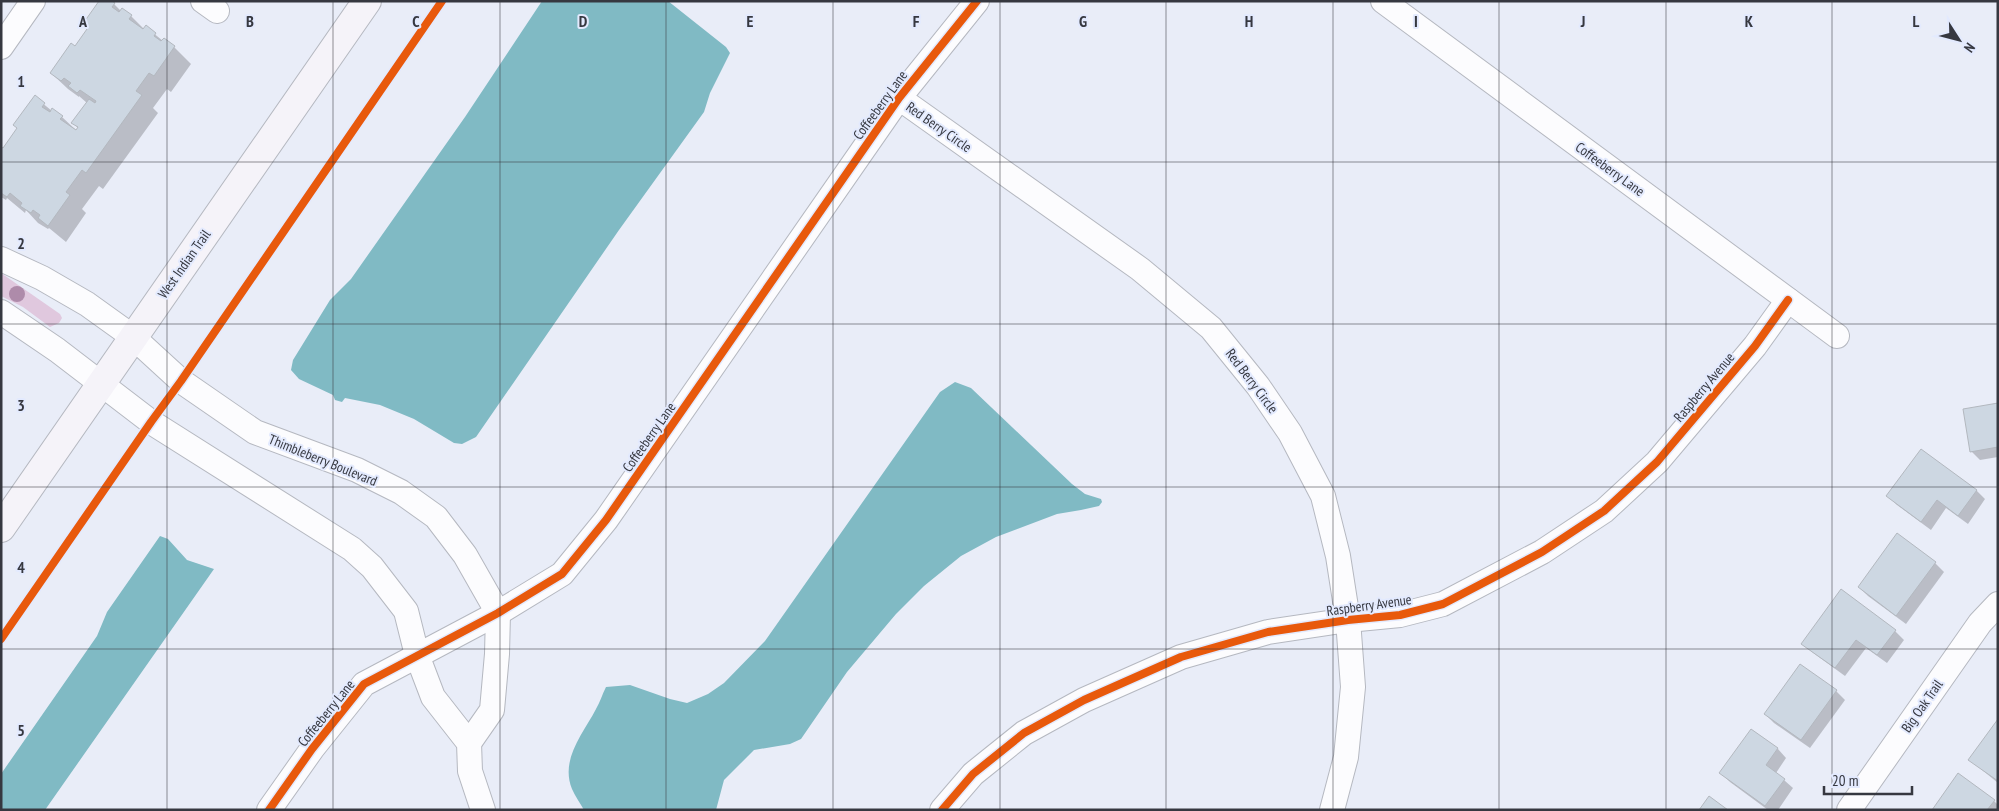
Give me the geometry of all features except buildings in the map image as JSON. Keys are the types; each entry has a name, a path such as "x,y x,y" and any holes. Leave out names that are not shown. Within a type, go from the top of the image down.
{"main road":[{"name":"West Indian Trail","path":"1,528 367,1"}],"street":[{"name":"Coffeeberry Lane","path":"269,810 312,749 364,684 498,612 562,574 606,520 899,98 977,1"},
{"name":"Coffeeberry Lane","path":"1384,1 1837,336"},
{"path":"1,47 25,4"},
{"name":"Red Berry Circle","path":"899,98 1140,269 1210,328 1258,386 1290,433 1323,496 1338,556 1348,620 1353,686 1346,757 1332,810"},
{"name":"Thimbleberry Boulevard","path":"1,259 42,278 72,295 133,337 181,380 255,432 357,470 401,492 436,517 465,555 498,612"},
{"name":"Raspberry Avenue","path":"942,810 974,774 1024,733 1084,700 1181,657 1268,632 1348,620 1400,615 1443,604 1542,552 1604,511 1657,462 1755,346 1788,300"},
{"path":"1,312 57,350 100,385 151,422 352,549 372,567 406,611 417,655 434,697 469,743 470,772 483,810"},
{"name":"Big Oak Trail","path":"1849,810 1980,622 1998,604"},
{"path":"469,743 492,710 497,654 498,612"}],"shaded area":[{"path":"1,273 60,314 62,318 59,323 50,327 23,307 1,296"}],"water":[{"path":"542,1 668,1 726,47 730,53 710,93 704,112 619,230 476,437 462,444 454,443 414,419 380,405 345,398 342,402 335,400 333,395 299,379 291,370 293,360 330,300 351,279 465,117"},
{"path":"955,382 971,388 1072,484 1085,494 1101,499 1102,502 1099,506 1057,514 996,537 961,556 924,586 896,614 847,672 801,739 790,744 754,750 724,780 716,810 584,810 572,789 569,767 575,747 606,687 630,685 687,703 708,694 724,683 765,641 940,392"},
{"path":"160,536 168,539 187,560 214,569 45,810 1,810 1,774 97,636 107,612"}],"cycle path":[{"path":"1,639 442,1"},
{"path":"269,810 312,749 364,684 498,613 562,574 606,520 899,98 977,1"},
{"path":"942,810 973,774 1024,733 1084,700 1181,657 1268,632 1348,620 1400,615 1443,604 1542,552 1604,511 1657,462 1755,346 1788,300"}]}
